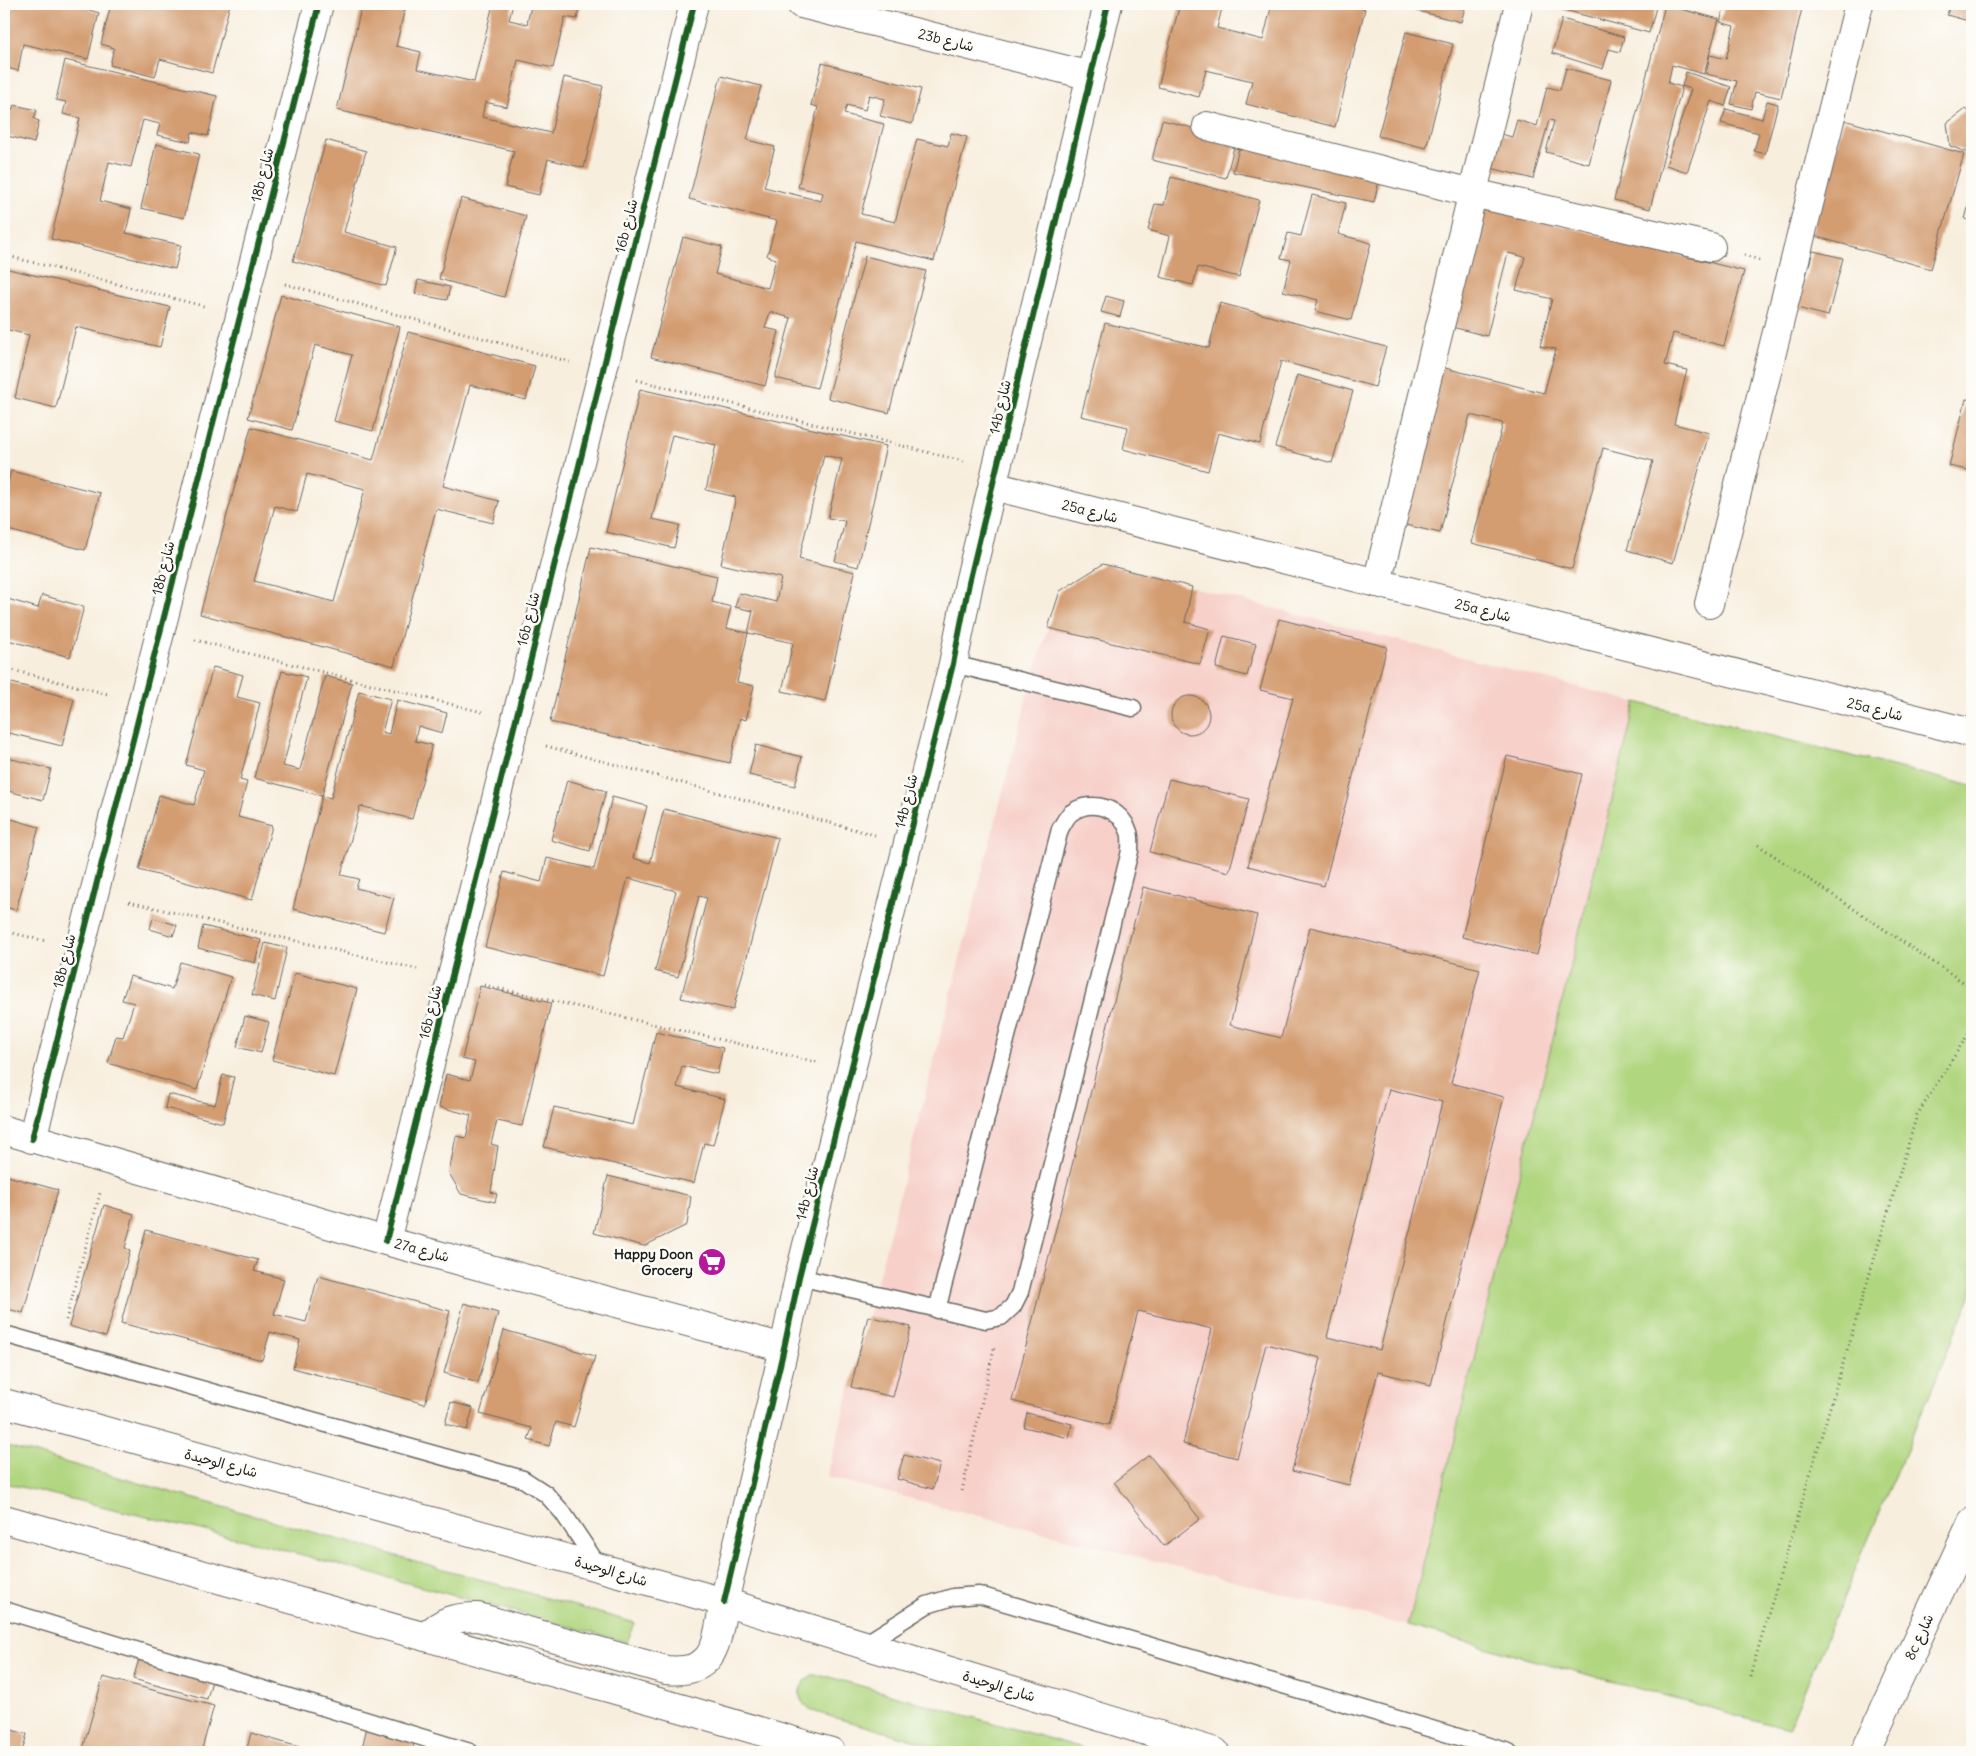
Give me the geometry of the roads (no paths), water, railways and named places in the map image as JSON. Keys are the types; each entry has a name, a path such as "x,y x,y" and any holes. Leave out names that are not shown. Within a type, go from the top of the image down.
{"street":[{"name":"18b شارع","path":"32,1139 319,4"},
{"name":"16b شارع","path":"386,1240 694,4"},
{"name":"23b شارع","path":"800,4 1091,76"},
{"name":"14b شارع","path":"425,1637 440,1624 458,1617 478,1617 666,1670 684,1672 700,1666 713,1652 799,1277 953,664 969,583 1108,4"},
{"path":"1377,583 1519,4"},
{"path":"1709,604 1859,4"},
{"path":"1207,126 1473,193 1711,247"},
{"name":"25a شارع","path":"993,486 1972,733"},
{"name":"27a شارع","path":"4,1130 386,1240 784,1348"},
{"name":"شارع الوحيدة","path":"4,1403 724,1602 1215,1752"},
{"path":"4,1519 831,1752"},
{"name":"8c شارع","path":"1865,1752 1972,1522"}],"lane":[{"path":"953,664 1133,708"},
{"path":"799,1277 937,1310 986,1320 1002,1317 1013,1306 1020,1292 1130,851 1130,833 1121,816 1105,806 1087,805 1070,813 1060,829 937,1310"},
{"path":"4,1334 523,1480 546,1494 564,1513 600,1568"},
{"path":"864,1644 928,1605 953,1597 978,1595 1509,1752"},
{"path":"4,1610 470,1752"}],"place":[{"name":"Happy Doon Grocery","path":"712,1262"}]}
